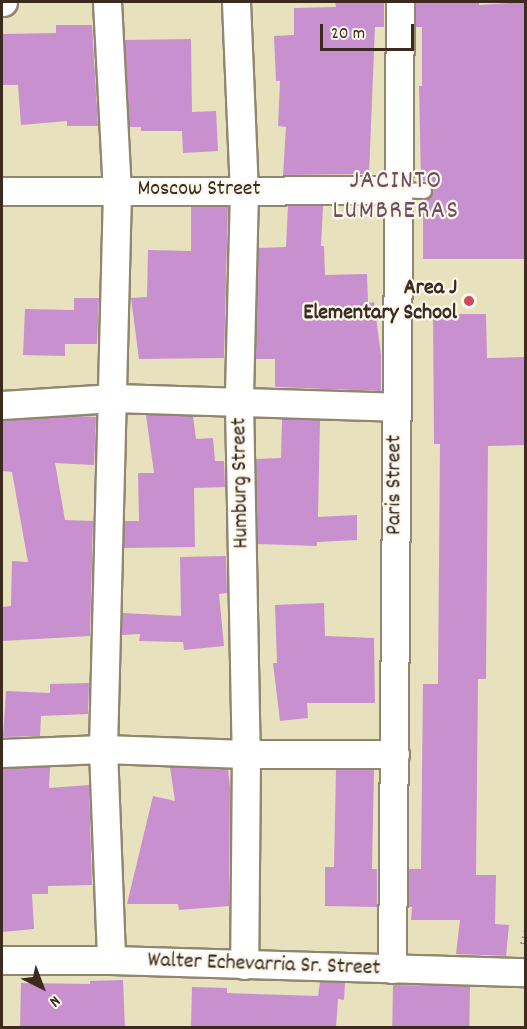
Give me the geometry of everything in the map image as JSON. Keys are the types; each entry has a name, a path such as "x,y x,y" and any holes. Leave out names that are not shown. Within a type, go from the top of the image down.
{"street":[{"path":"107,2 117,190 114,398 103,749 111,960"},
{"name":"Humburg Street","path":"236,2 244,190 239,402 246,754 244,965"},
{"name":"Paris Street","path":"392,969 395,754 396,190 400,2"},
{"name":"Moscow Street","path":"2,191 396,190"},
{"path":"2,405 114,398 395,406"},
{"path":"2,753 103,749 246,754 395,754"},
{"name":"Walter Echevarria Sr. Street","path":"2,960 111,960 525,972"}],"lane":[{"path":"396,190 424,192"}],"building":[{"path":"335,2 384,2 384,27 375,27 369,174 283,175 286,127 278,126 280,81 276,81 274,36 294,35 294,8 336,7"},
{"path":"416,2 479,2 479,5 525,2 525,259 423,259 423,200 431,196 433,191 429,184 421,179 419,86 422,86 422,27 416,27"},
{"path":"56,25 92,25 98,126 67,126 67,121 21,125 18,85 2,85 2,34 56,33"},
{"path":"191,39 192,112 216,111 218,151 183,153 182,131 141,131 141,127 129,127 125,40"},
{"path":"191,206 228,206 224,358 139,359 131,298 147,297 148,250 191,251"},
{"path":"288,206 323,206 321,246 324,246 325,275 367,274 368,303 374,302 381,355 381,391 275,387 275,359 256,359 258,248 286,247"},
{"path":"74,298 99,298 97,344 65,344 65,356 23,355 25,309 74,310"},
{"path":"433,314 486,314 487,358 525,357 525,445 488,446 486,679 478,679 476,875 496,875 495,924 509,925 506,956 456,954 460,920 411,920 412,907 408,907 409,869 421,869 423,684 438,684 440,444 434,444"},
{"path":"146,415 193,416 196,439 213,438 215,461 224,461 225,487 194,488 195,547 124,548 124,521 139,521 138,473 154,473"},
{"path":"96,417 94,465 55,463 65,520 93,521 90,636 2,641 2,607 11,606 12,561 28,562 12,472 2,471 2,420"},
{"path":"282,419 320,420 318,517 357,515 357,540 317,542 317,546 258,544 256,459 281,458"},
{"path":"226,556 227,593 219,594 224,646 184,650 183,642 139,641 140,634 122,635 122,613 181,616 180,557"},
{"path":"324,603 325,636 374,638 375,703 307,703 308,718 280,721 273,663 277,663 275,605"},
{"path":"89,683 88,714 41,716 40,736 3,737 6,691 50,693 50,684"},
{"path":"50,767 49,788 89,785 92,885 48,886 48,894 32,894 34,929 2,932 2,769"},
{"path":"170,767 228,769 230,787 229,906 179,910 178,904 127,904 153,796 175,801"},
{"path":"336,770 374,770 372,869 377,869 377,907 325,906 325,867 334,867"},
{"path":"123,980 125,1028 20,1028 21,983 90,984 90,981"},
{"path":"320,982 345,983 344,1000 338,999 336,1028 191,1028 192,987 227,988 227,993 318,996"},
{"path":"393,985 470,986 469,1028 392,1028"}],"place":[{"name":"Area J Elementary School","path":"469,301"}],"district":[{"name":"JACINTO LUMBRERAS","path":"396,197"}]}
